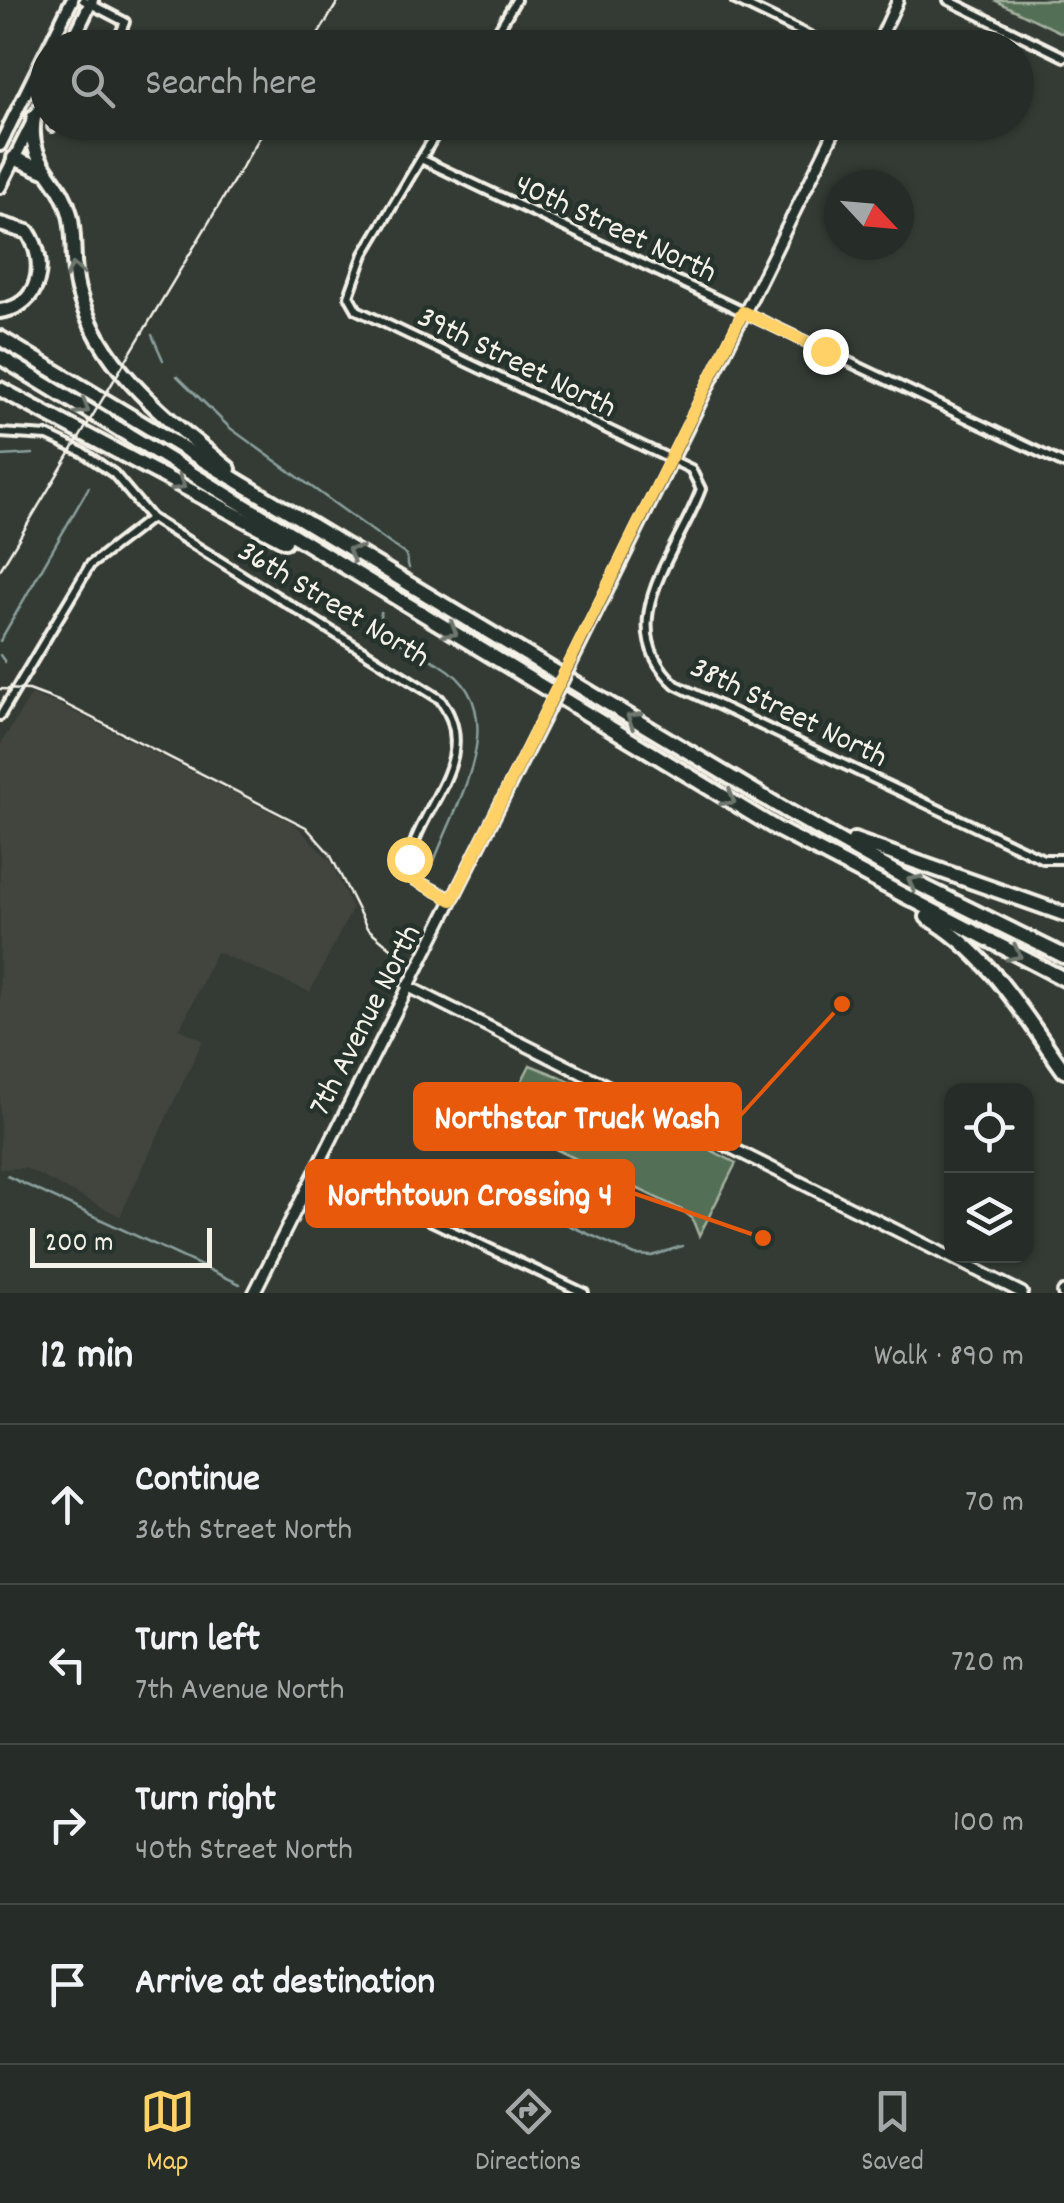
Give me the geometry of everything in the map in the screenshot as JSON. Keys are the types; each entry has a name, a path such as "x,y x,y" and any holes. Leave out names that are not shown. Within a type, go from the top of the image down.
{"highway":[{"path":"31,140 48,175"},
{"path":"14,158 37,165 62,192 71,217 72,266 80,296 106,354 146,401 266,500"},
{"path":"0,224 28,232 41,262 33,291 18,306 0,312"},
{"path":"0,338 787,811 900,875 1064,956"},
{"path":"0,358 938,923 976,954 1064,1071"},
{"path":"0,389 412,607"},
{"path":"787,811 919,866 1064,914"},
{"path":"861,876 1064,979"}],"main road":[{"path":"57,30 72,0"},
{"path":"76,30 88,1"},
{"path":"14,158 0,148 30,86"},
{"path":"0,186 30,126"}],"street":[{"path":"498,30 516,0"},
{"path":"735,0 797,30"},
{"path":"884,30 898,0"},
{"path":"948,0 1009,30"},
{"path":"88,1 125,22 122,30"},
{"path":"1034,42 1064,57"},
{"path":"421,159 432,140"},
{"name":"7th Avenue North","path":"254,1293 830,140"},
{"name":"39th Street North","path":"421,159 364,254 349,296 356,310 672,459"},
{"name":"40th Street North","path":"421,159 1064,464"},
{"name":"36th Street North","path":"2,434 48,436 66,442 114,474 151,518 440,699 452,720 456,750 409,859 415,880 452,900"},
{"name":"38th Street North","path":"672,459 690,470 701,489 647,608 648,643 667,676 709,701 1043,858 1064,859"},
{"path":"0,716 90,565 151,518"},
{"path":"408,986 1022,1293"},
{"path":"319,1163 344,1180 584,1293"}],"shaded area":[{"path":"31,695 58,704 295,824 331,862 352,909 310,992 216,952 180,1029 203,1040 120,1216 25,1168 0,1169 0,745"}],"green space":[{"path":"994,0 1064,0 1064,34"},
{"path":"530,1065 593,1090 736,1163 699,1236 692,1218 682,1210 510,1127 504,1115"}],"waterway":[{"path":"152,335 163,360"},
{"path":"177,376 230,428 406,555 409,568"},
{"path":"0,456 33,454"},
{"path":"0,641 89,487"},
{"path":"381,612 379,621 384,628 441,665 463,684 475,706 474,758 433,864"},
{"path":"0,655 5,662"},
{"path":"7,1176 240,1284"},
{"path":"473,1206 515,1201 635,1255 652,1256 682,1246"}],"railway":[{"path":"321,30 339,0"},
{"path":"0,570 258,140"},
{"path":"0,689 29,690 61,702 306,827 330,854 367,928 402,957"}],"place":[{"name":"Northstar Truck Wash","path":"842,1004"},
{"name":"Northtown Crossing 4","path":"763,1238"}],"route":[{"path":"409,859 415,880 452,900 743,312 825,351"}]}
